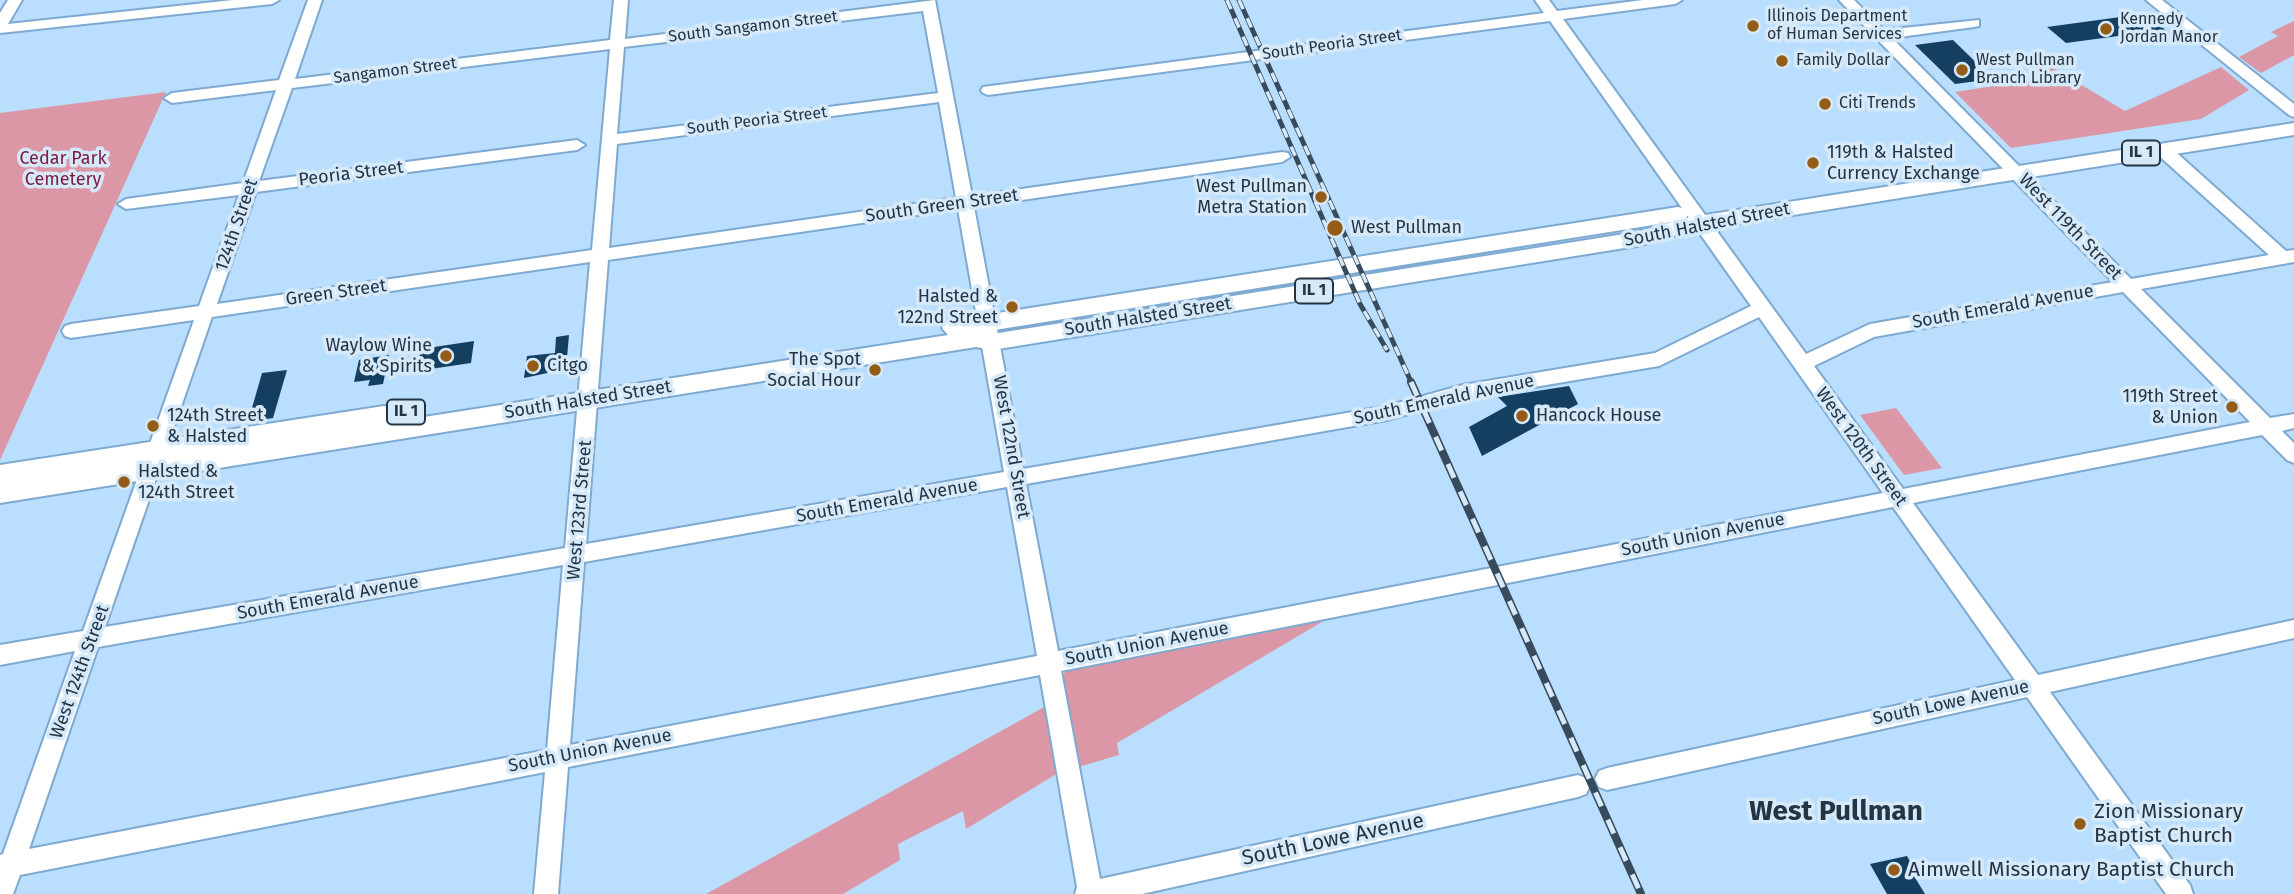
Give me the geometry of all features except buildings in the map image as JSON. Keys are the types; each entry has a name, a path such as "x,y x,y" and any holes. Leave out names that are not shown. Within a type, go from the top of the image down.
{"main road":[{"name":"South Halsted Street","path":"0,493 155,460 590,391 990,332 2011,167 2294,115"},
{"name":"South Halsted Street","path":"2011,167 2163,150 2294,129"},
{"name":"South Halsted Street","path":"0,475 155,460"}],"street":[{"path":"0,27 15,0"},
{"path":"0,27 271,0"},
{"name":"124th Street","path":"155,460 315,0"},
{"name":"West 123rd Street","path":"546,894 621,0"},
{"name":"West 120th Street","path":"1542,0 2181,894"},
{"name":"South Peoria Street","path":"988,90 1675,0"},
{"name":"West 119th Street","path":"1846,0 2294,455"},
{"path":"2153,0 2294,115"},
{"name":"South Sangamon Street","path":"618,44 928,3"},
{"name":"West 122nd Street","path":"928,3 990,332 1090,894"},
{"path":"1881,35 1974,23"},
{"name":"Sangamon Street","path":"172,98 618,44"},
{"name":"South Peoria Street","path":"610,140 946,97"},
{"name":"Peoria Street","path":"126,204 577,145"},
{"path":"2163,150 2288,257"},
{"name":"South Green Street","path":"601,255 1282,157"},
{"name":"Green Street","path":"71,331 601,255"},
{"name":"South Emerald Avenue","path":"1802,363 1870,331 2288,257"},
{"name":"South Emerald Avenue","path":"0,655 1387,413 1464,392 1659,359 1762,308"},
{"name":"South Union Avenue","path":"6,866 2294,421"},
{"name":"West 124th Street","path":"1,894 6,866 155,460"},
{"name":"South Lowe Avenue","path":"1607,779 2294,629"},
{"name":"South Lowe Avenue","path":"1090,894 1578,786"}],"green space":[{"path":"2294,21 2294,55 2261,73 2239,57 2278,36 2271,32"},
{"path":"2045,63 2125,111 2221,67 2249,90 2201,119 2011,148 1955,92 2039,79 2030,70"},
{"name":"Cedar Park Cemetery","path":"166,92 0,460 0,113"},
{"path":"1896,408 1942,468 1904,475 1860,415"},
{"path":"1332,616 1117,743 1119,755 1058,773 966,829 963,811 898,844 900,860 843,894 706,894 1066,695 1062,679 1067,667"}],"railway":[{"path":"1227,0 1360,304 1387,350"},
{"path":"1239,0 1412,384"},
{"path":"1411,382 1641,894"}],"place":[{"name":"Illinois Department of Human Services","path":"1753,26"},
{"name":"Kennedy Jordan Manor","path":"2106,29"},
{"name":"Family Dollar","path":"1782,61"},
{"name":"West Pullman Branch Library","path":"1962,70"},
{"name":"Citi Trends","path":"1825,104"},
{"name":"119th & Halsted Currency Exchange","path":"1813,163"},
{"name":"West Pullman Metra Station","path":"1321,197"},
{"name":"West Pullman","path":"1335,228"},
{"name":"Halsted & 122nd Street","path":"1012,307"},
{"name":"Waylow Wine & Spirits","path":"446,356"},
{"name":"Citgo","path":"533,366"},
{"name":"The Spot Social Hour","path":"875,370"},
{"name":"119th Street & Union","path":"2232,407"},
{"name":"Hancock House","path":"1522,416"},
{"name":"124th Street & Halsted","path":"153,426"},
{"name":"Halsted & 124th Street","path":"124,482"},
{"name":"Zion Missionary Baptist Church","path":"2080,824"},
{"name":"Aimwell Missionary Baptist Church","path":"1894,870"}],"district":[{"name":"West Pullman","path":"1836,812"}]}
